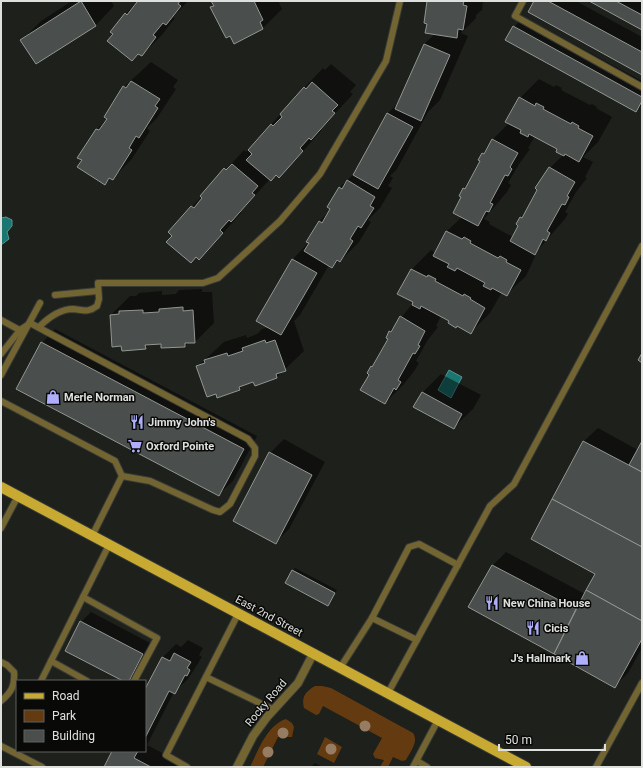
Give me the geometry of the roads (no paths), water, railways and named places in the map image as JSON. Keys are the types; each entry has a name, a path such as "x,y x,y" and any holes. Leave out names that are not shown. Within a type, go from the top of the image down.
{"main road":[{"name":"East 2nd Street","path":"1,487 526,767"}],"street":[{"name":"Rocky Road","path":"237,767 253,736 267,717 298,683 313,654"}],"lane":[{"path":"39,328 47,319 63,311 90,311 97,306 98,283 203,283 218,278 280,221 320,174 386,61 400,1"},
{"path":"523,1 515,16 642,87"},
{"path":"388,693 490,506 514,484 642,246"},
{"path":"55,295 98,291"},
{"path":"1,354 30,323 40,303"},
{"path":"1,320 23,332"},
{"path":"30,323 248,439 255,448 255,456 230,504 220,512 150,481 122,476"},
{"path":"1,375 23,332"},
{"path":"1,401 115,461 122,476"},
{"path":"92,536 122,476"},
{"path":"1,528 18,496"},
{"path":"340,668 372,618 410,547 419,544 458,565"},
{"path":"42,680 109,545"},
{"path":"83,597 157,638 135,680"},
{"path":"187,767 166,755 238,614"},
{"path":"372,618 417,640"},
{"path":"51,661 86,680"},
{"path":"1,662 7,664 14,672 15,683 9,695 1,701"},
{"path":"206,677 274,710"},
{"path":"596,767 642,683"},
{"path":"413,767 438,720"},
{"path":"1,746 41,767"},
{"path":"417,760 428,767"}],"water":[{"path":"6,217 12,220 12,226 7,232 9,239 1,245 1,218"},
{"path":"449,370 462,377 451,398 438,390"}],"place":[{"name":"Merle Norman","path":"53,397"},
{"name":"Jimmy John's","path":"137,422"},
{"name":"Oxford Pointe","path":"135,446"},
{"name":"New China House","path":"492,603"},
{"name":"Cicis","path":"533,628"},
{"name":"J's Hallmark","path":"582,658"}]}
